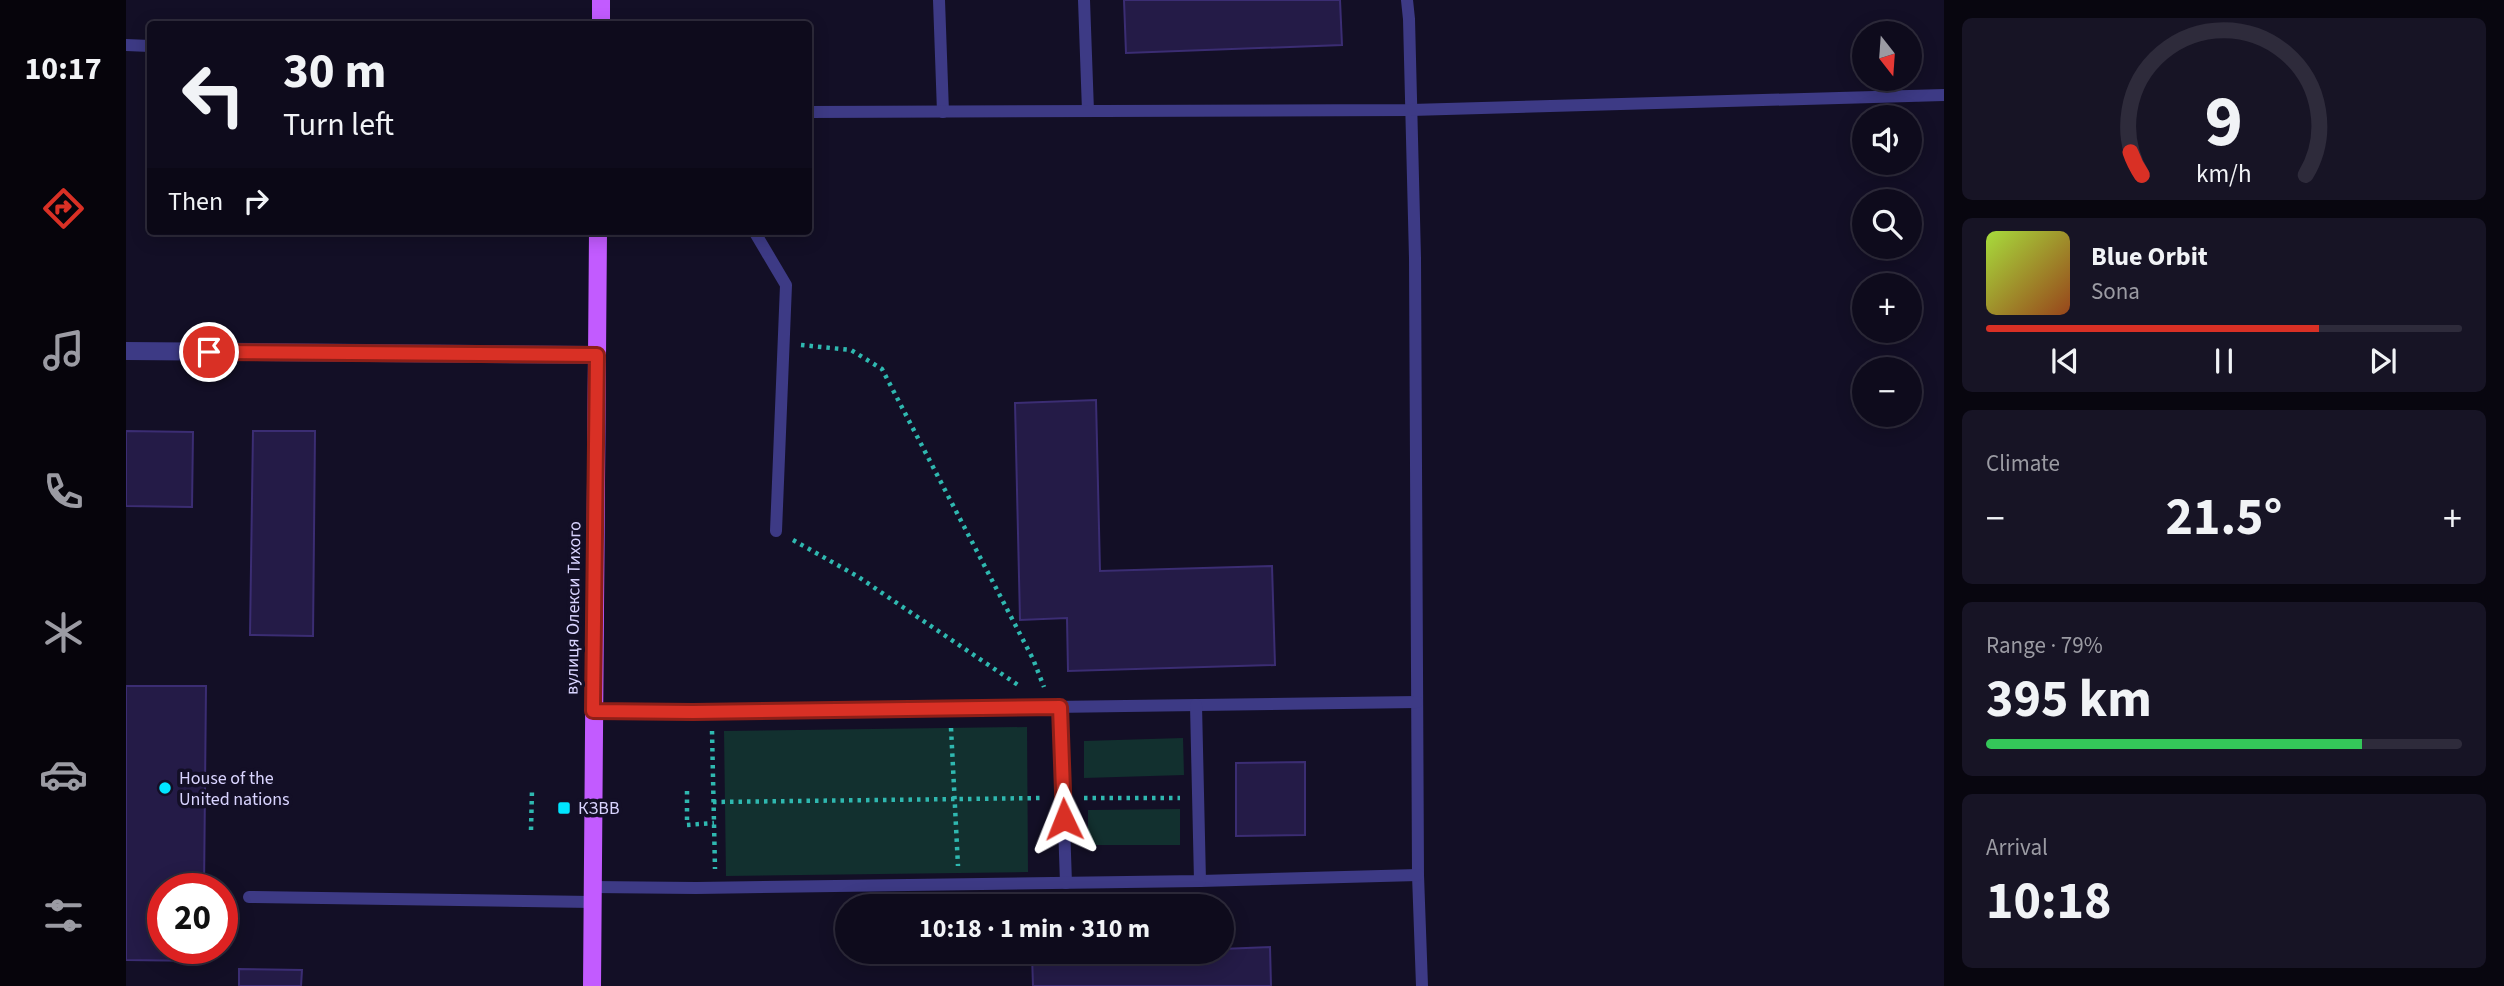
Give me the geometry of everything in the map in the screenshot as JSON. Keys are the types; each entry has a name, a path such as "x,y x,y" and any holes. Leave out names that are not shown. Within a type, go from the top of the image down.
{"main road":[{"path":"601,0 601,21"},
{"name":"вулиця Олекси Тихого","path":"592,986 598,235"}],"street":[{"path":"126,351 597,355"}],"lane":[{"path":"939,0 943,111"},
{"path":"1084,0 1088,111"},
{"path":"1407,0 1415,272 1418,875 1422,986"},
{"path":"126,45 147,46"},
{"path":"812,112 1411,110 1944,95"},
{"path":"756,235 786,285 776,531"},
{"path":"593,711 712,712 1417,702"},
{"path":"1196,705 1200,881"},
{"path":"1056,707 1066,883"},
{"path":"249,897 592,894 715,888 1418,875"}],"path":[{"path":"784,343 851,350 882,369 1056,707"},
{"path":"776,531 857,576 1056,707"},
{"path":"950,708 959,884"},
{"path":"712,712 715,888"},
{"path":"531,790 531,830"},
{"path":"687,791 687,825 714,823"},
{"path":"713,802 1199,798"}],"green space":[{"path":"1027,727 1028,872 726,876 724,731"},
{"path":"1183,738 1184,775 1084,778 1084,741"},
{"path":"1180,809 1180,845 1088,845 1088,810"}],"building":[{"path":"1124,0 1340,0 1342,45 1126,53"},
{"path":"1096,400 1100,571 1272,566 1275,665 1068,671 1067,618 1020,620 1015,403"},
{"path":"126,431 193,432 192,507 126,506"},
{"path":"253,431 315,431 313,636 250,635"},
{"name":"House of the United nations","path":"126,686 206,686 204,873 147,873 147,960 126,960"},
{"path":"1305,762 1305,835 1236,836 1236,763"},
{"path":"1270,947 1271,986 1033,986 1032,964 1234,964 1234,948"},
{"path":"239,969 302,970 301,986 239,986"}],"place":[{"name":"House of the United nations","path":"165,788"},
{"name":"КЗВВ","path":"564,808"}],"route":[{"path":"209,352 597,355 593,711 1060,707 1064,819"}]}
